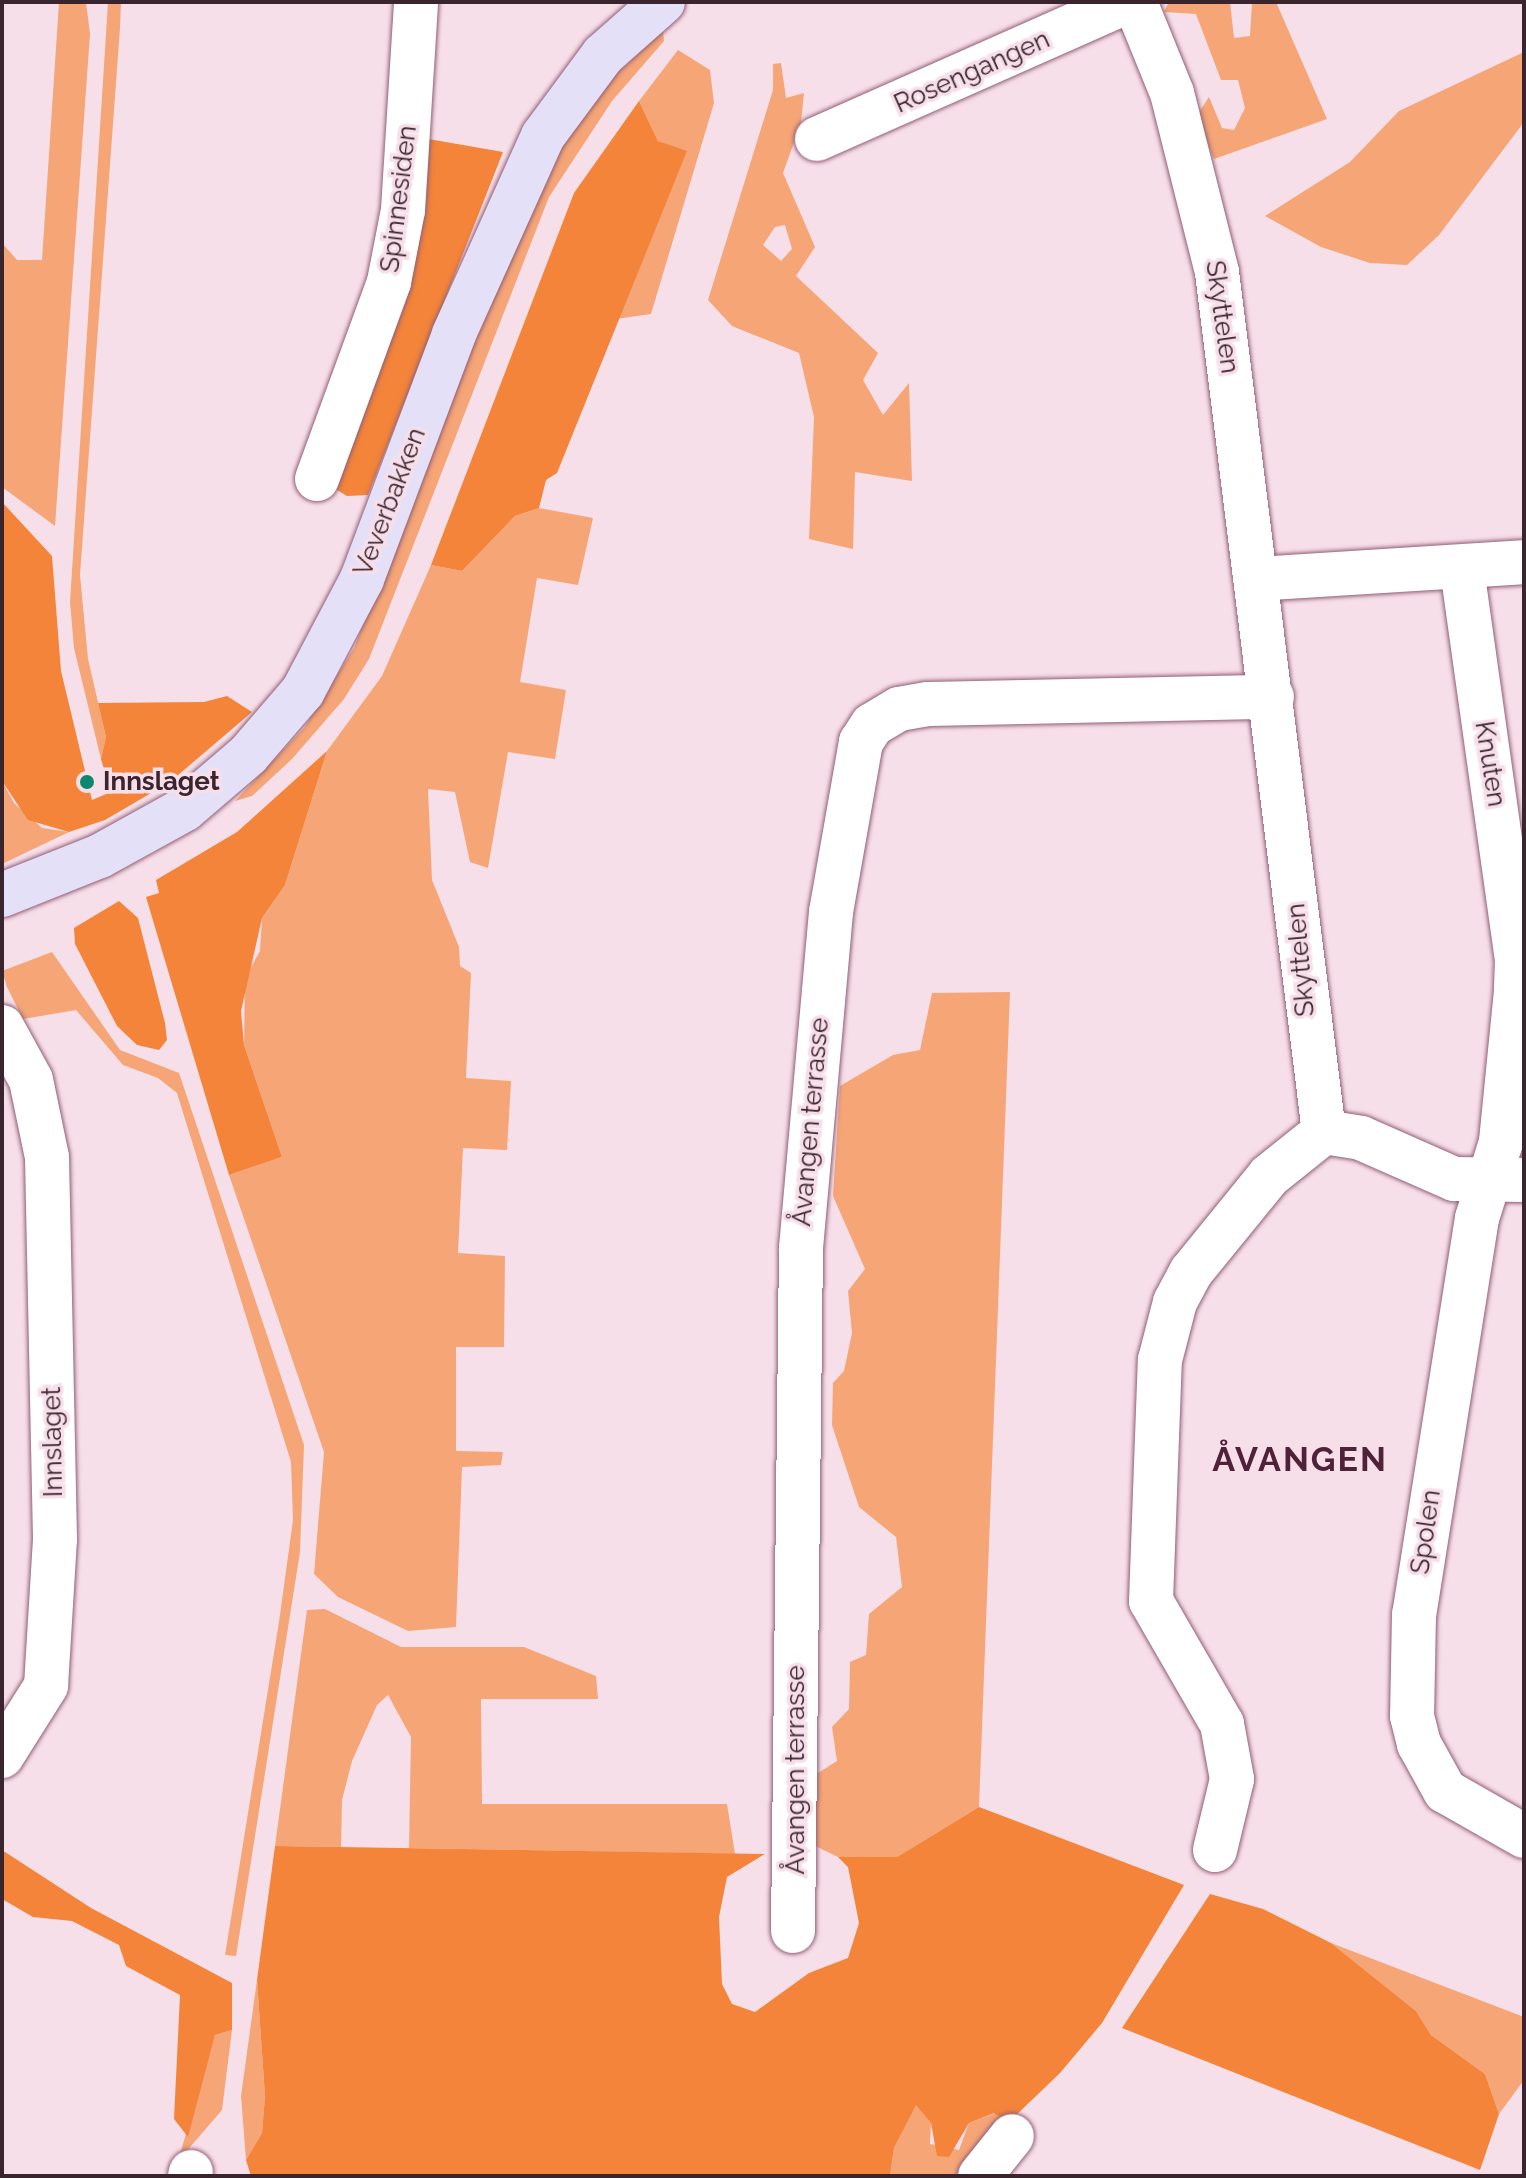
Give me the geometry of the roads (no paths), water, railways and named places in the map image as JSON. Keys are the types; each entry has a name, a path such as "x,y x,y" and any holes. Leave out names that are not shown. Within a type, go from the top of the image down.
{"street":[{"name":"Spinnesiden","path":"317,479 389,282 403,210 416,2"},
{"name":"Veverbakken","path":"2,895 100,856 185,809 248,755 303,691 362,579 471,293 543,136 603,55 663,2"},
{"name":"Rosengangen","path":"817,139 1126,2"},
{"name":"Skyttelen","path":"1135,2 1172,93 1217,272 1324,1132"},
{"path":"1256,579 1462,569 1524,562"},
{"name":"Knuten","path":"1462,569 1521,959 1501,1142 1507,1179"},
{"name":"Åvangen terrasse","path":"793,1931 801,1248 831,912 861,742 872,725 899,709 928,704 1272,697"},
{"name":"Innslaget","path":"2,1027 31,1080 47,1157 55,1539 46,1686 2,1756"},
{"path":"1215,1850 1232,1779 1222,1724 1151,1601 1160,1360 1175,1302 1191,1272 1269,1176 1324,1132 1361,1138 1426,1172 1507,1179"},
{"name":"Spolen","path":"1507,1179 1477,1218 1414,1614 1412,1716 1419,1744 1445,1791 1524,1836"},
{"path":"980,2176 1012,2136"}],"place":[{"name":"Innslaget","path":"87,782"}],"district":[{"name":"ÅVANGEN","path":"1300,1460"}]}
